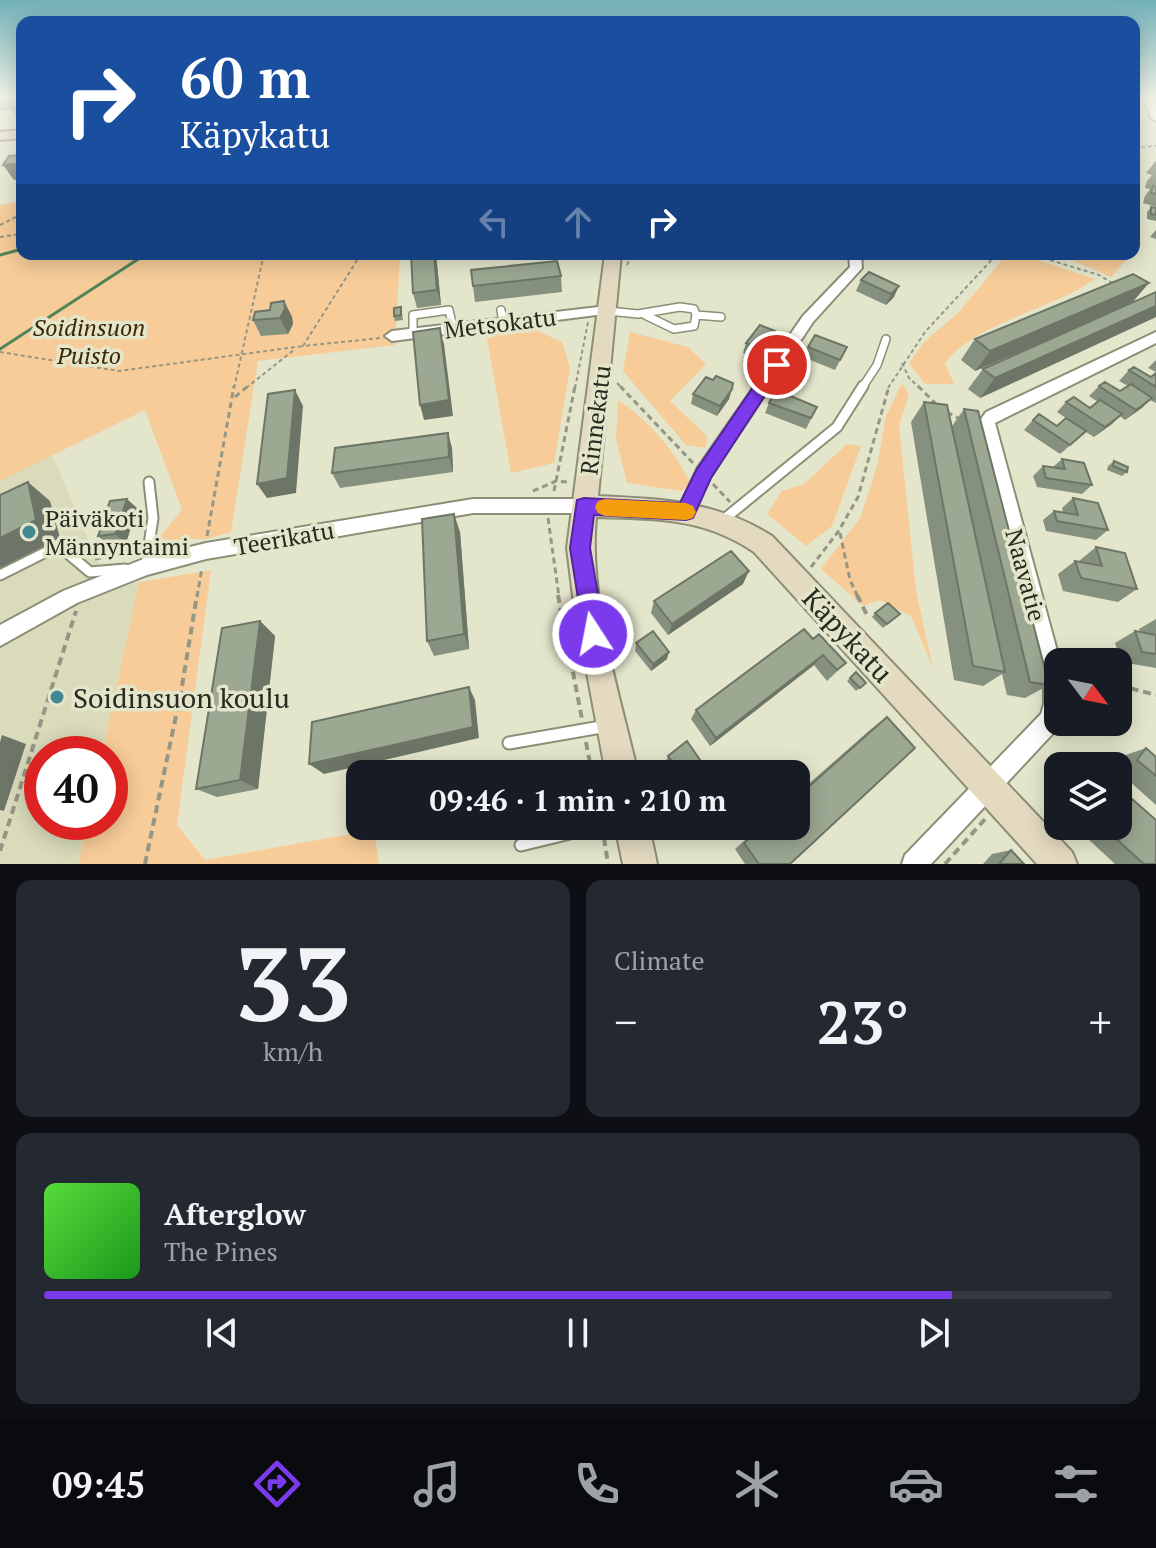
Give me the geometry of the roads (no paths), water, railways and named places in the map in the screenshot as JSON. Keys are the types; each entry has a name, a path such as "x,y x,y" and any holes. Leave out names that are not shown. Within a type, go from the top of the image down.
{"street":[{"name":"Rinnekatu","path":"612,260 580,548 582,574 619,760"},
{"path":"686,512 703,474 808,319 856,268 855,260"},
{"name":"Metsokatu","path":"392,336 453,328 502,316 607,310"},
{"name":"Naavatie","path":"914,864 995,794 1049,721 1055,704 1055,683 987,429 992,416 1156,337"},
{"name":"Teerikatu","path":"0,636 36,623 82,593 146,567 206,551 473,506 584,506"},
{"name":"Käpykatu","path":"584,506 728,515 763,544 1060,864"},
{"path":"635,840 640,864"}],"lane":[{"path":"607,310 644,315 674,329 694,326 696,315 694,309 688,307 669,306 644,315"},
{"path":"696,315 721,317"},
{"path":"728,515 837,427 877,365 886,339"},
{"path":"0,575 50,550 65,551 90,572 146,567 153,518 149,482"},
{"path":"509,743 612,725"},
{"path":"521,845 542,840"}],"waterway":[{"path":"0,255 16,251"},
{"path":"0,349 137,260"}],"place":[{"name":"Päiväkoti Männyntaimi","path":"29,532"},
{"name":"Soidinsuon koulu","path":"57,697"}],"park label":[{"name":"Soidinsuon Puisto","path":"89,341"}]}
